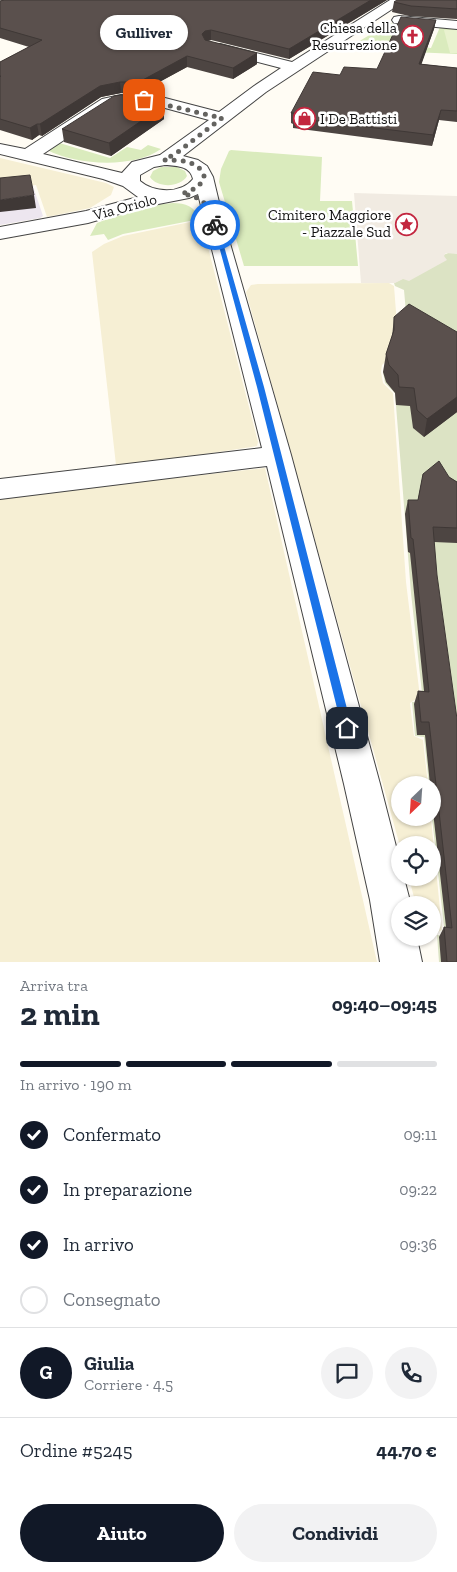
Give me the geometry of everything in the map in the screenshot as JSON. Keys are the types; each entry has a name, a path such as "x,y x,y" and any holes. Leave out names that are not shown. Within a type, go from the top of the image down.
{"street":[{"path":"164,160 178,152 237,106 294,67 399,0"},
{"path":"376,15 409,22 457,25"},
{"path":"211,46 294,67"},
{"path":"27,156 108,103 124,99 149,101 222,118"},
{"path":"237,106 219,126 204,150 201,172 278,455 390,900 401,962"},
{"path":"0,149 110,175 150,194 178,194 199,198 203,201 213,219"},
{"path":"79,168 120,168 164,160 182,161 201,172"},
{"name":"Via Oriolo","path":"78,219 117,201 131,184 130,174 143,164"},
{"name":"Via Oriolo","path":"78,219 196,188 202,182 201,172"},
{"path":"0,233 78,219"},
{"path":"0,489 278,455"}],"shaded area":[{"path":"0,158 106,183 114,187 111,195 90,208 47,217 36,185 0,189"},
{"path":"33,186 43,216 0,225 0,190"},
{"name":"Cimitero Maggiore - Piazzale Sud","path":"354,193 457,196 457,254 446,253 444,256 447,260 409,281 403,279 395,283 361,283"},
{"path":"200,220 258,442 257,446 121,467 116,465 92,252 104,244 123,236"},
{"path":"389,283 394,286 398,338 389,358 382,365 381,372 383,383 393,393 406,582 420,697 410,703 414,736 423,740 427,776 391,776 391,814 246,292 251,285"},
{"path":"265,468 377,962 0,962 0,497"},
{"path":"394,826 432,826 433,836 397,836"},
{"path":"411,886 438,886 439,896 414,896"}],"green space":[{"path":"383,22 397,24 396,26 398,27 390,44 431,48 440,27 457,28 457,54 346,49 378,30 374,28"},
{"path":"444,30 457,30 457,53 450,53"},
{"path":"56,142 110,158 127,147 141,150 148,145 161,149 135,160 104,163 88,162 47,150"},
{"path":"231,150 322,157 320,201 352,201 358,266 244,266 219,182 221,169"},
{"path":"161,167 177,167 185,171 187,176 179,183 163,185 153,181 150,177 153,171"},
{"path":"173,203 189,206 200,219 123,234 108,240 104,234 90,236 97,223 154,205"},
{"path":"451,252 457,254 457,962 439,962 438,946 441,946 441,936 445,936 439,886 441,886 441,836 434,836 433,826 441,826 441,776 428,776 424,737 415,736 412,702 423,702 411,593 395,393 385,383 383,372 407,324 404,290 395,286 394,283 444,258 443,255"}],"building":[{"path":"371,0 289,49 211,30 205,31 202,34 205,40 257,53 233,68 187,56 139,82 120,82 100,86 40,124 30,128 0,119 0,62 42,40 0,28 0,1"},
{"path":"397,0 457,0 457,9 411,6 394,2"},
{"path":"401,17 436,20 419,64 457,68 457,111 441,110 433,135 293,118 296,113 291,113 313,72 340,75 344,67 377,69"},
{"path":"122,95 163,106 109,143 62,129 114,96"},
{"path":"30,175 34,195 0,200 0,178"},
{"path":"409,304 457,332 457,397 427,419 417,410 414,388 399,387 398,375 389,365 386,354 394,330 394,317"},
{"path":"439,461 449,477 457,482 457,528 433,527 437,575 457,719 457,962 447,962 444,927 452,928 441,826 441,776 435,776 429,722 421,722 418,691 429,692 408,500 418,500 423,474"}],"way so far":[{"path":"144,100 222,118 178,152 164,160 187,162 202,171 204,176 202,182 192,190 182,194 191,195 203,201 215,225"}],"place":[{"name":"Chiesa della Resurrezione","path":"413,37"},
{"name":"Gulliver","path":"144,100"},
{"name":"I De Battisti","path":"304,119"},
{"name":"Cimitero Maggiore - Piazzale Sud","path":"407,224"}],"route":[{"path":"215,225 260,387 347,728"}]}
